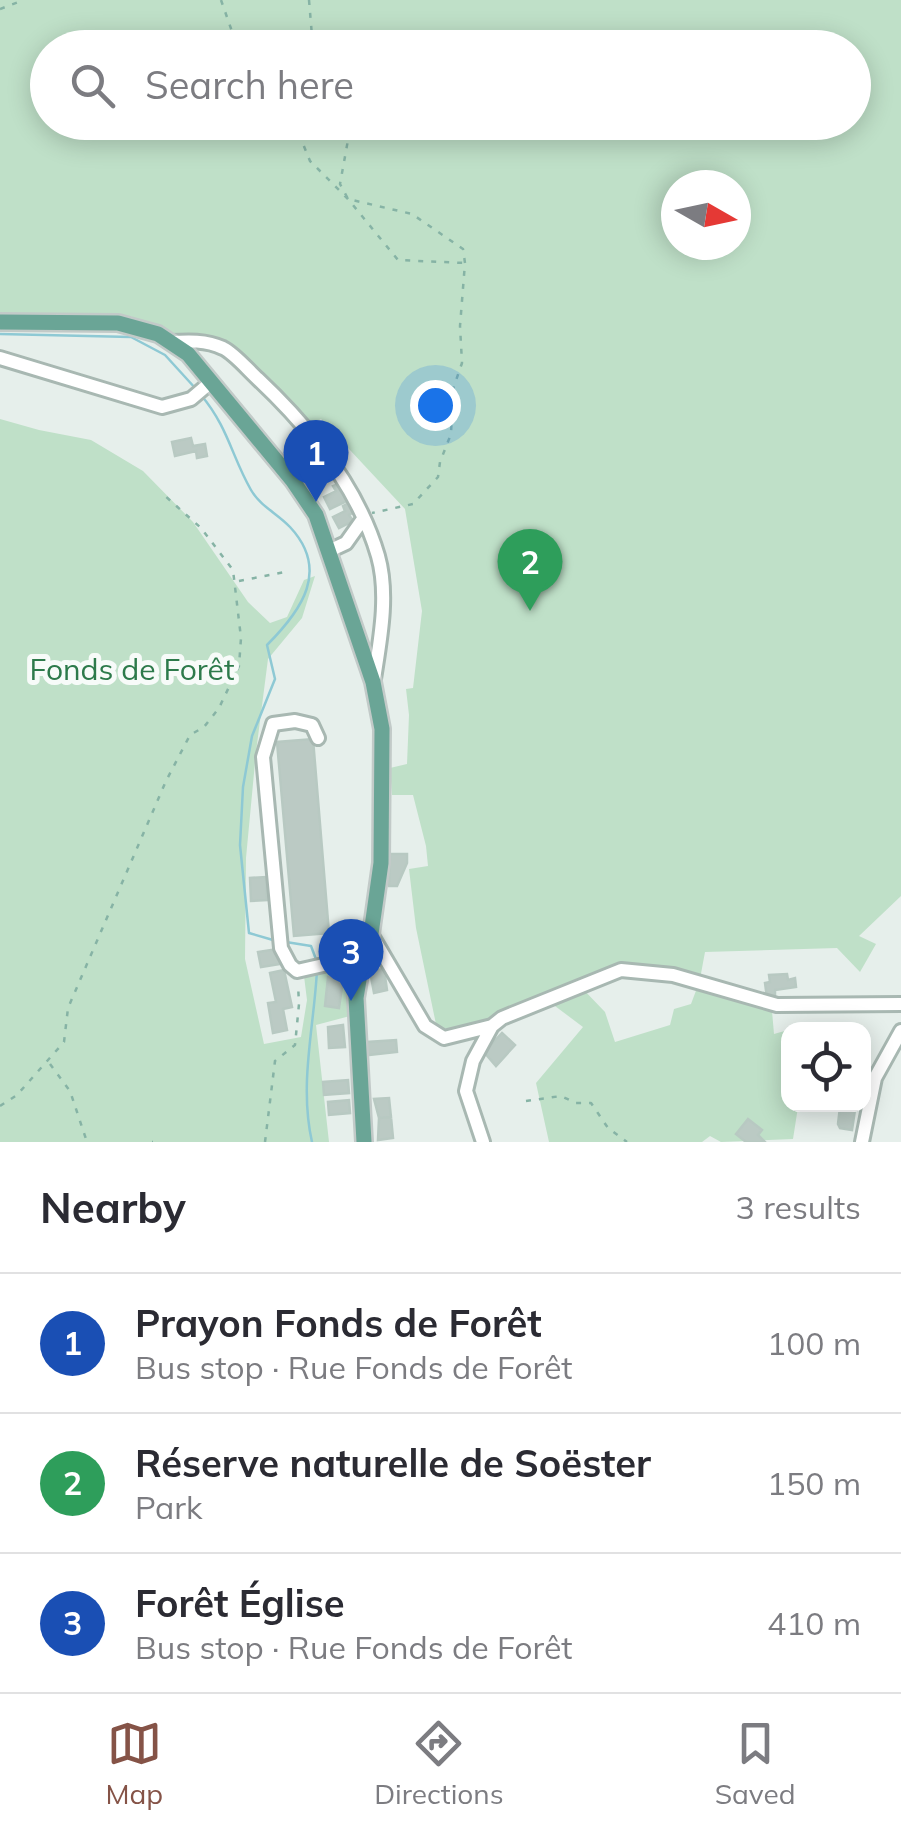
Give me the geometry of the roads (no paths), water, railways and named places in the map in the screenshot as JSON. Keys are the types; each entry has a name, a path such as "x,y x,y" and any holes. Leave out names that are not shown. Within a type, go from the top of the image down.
{"main road":[{"path":"0,322 118,324 158,334 188,354 207,386 293,482 316,515 373,682 382,729 381,863 371,934 356,998 364,1142"}],"street":[{"path":"170,342 193,340 224,349 307,430 348,488 378,557 382,583 373,682"},
{"path":"0,358 162,407 191,399 207,386"},
{"path":"330,550 346,543 363,519"},
{"path":"318,738 312,725 294,721 273,724 263,758 281,942 290,965 310,969 363,956"},
{"path":"371,934 425,1026 444,1038 492,1026 502,1018 622,970 673,976 777,1006 901,1004"},
{"path":"483,1142 466,1091 473,1061 492,1026"},
{"path":"862,1142 874,1078 901,1031"}],"waterway":[{"path":"0,334 131,337 165,355 196,389"},
{"path":"201,395 218,419 251,490 302,543 310,574 300,604 267,645 275,679 252,736 243,787 240,845 249,933 273,940"},
{"path":"286,942 311,946 317,962"},
{"path":"312,1142 307,1077 317,970"}],"place":[{"name":"Prayon Fonds de Forêt","path":"316,502"},
{"name":"Réserve naturelle de Soëster","path":"530,611"},
{"name":"Forêt Église","path":"351,1001"}],"park label":[{"name":"Fonds de Forêt","path":"132,670"}]}
